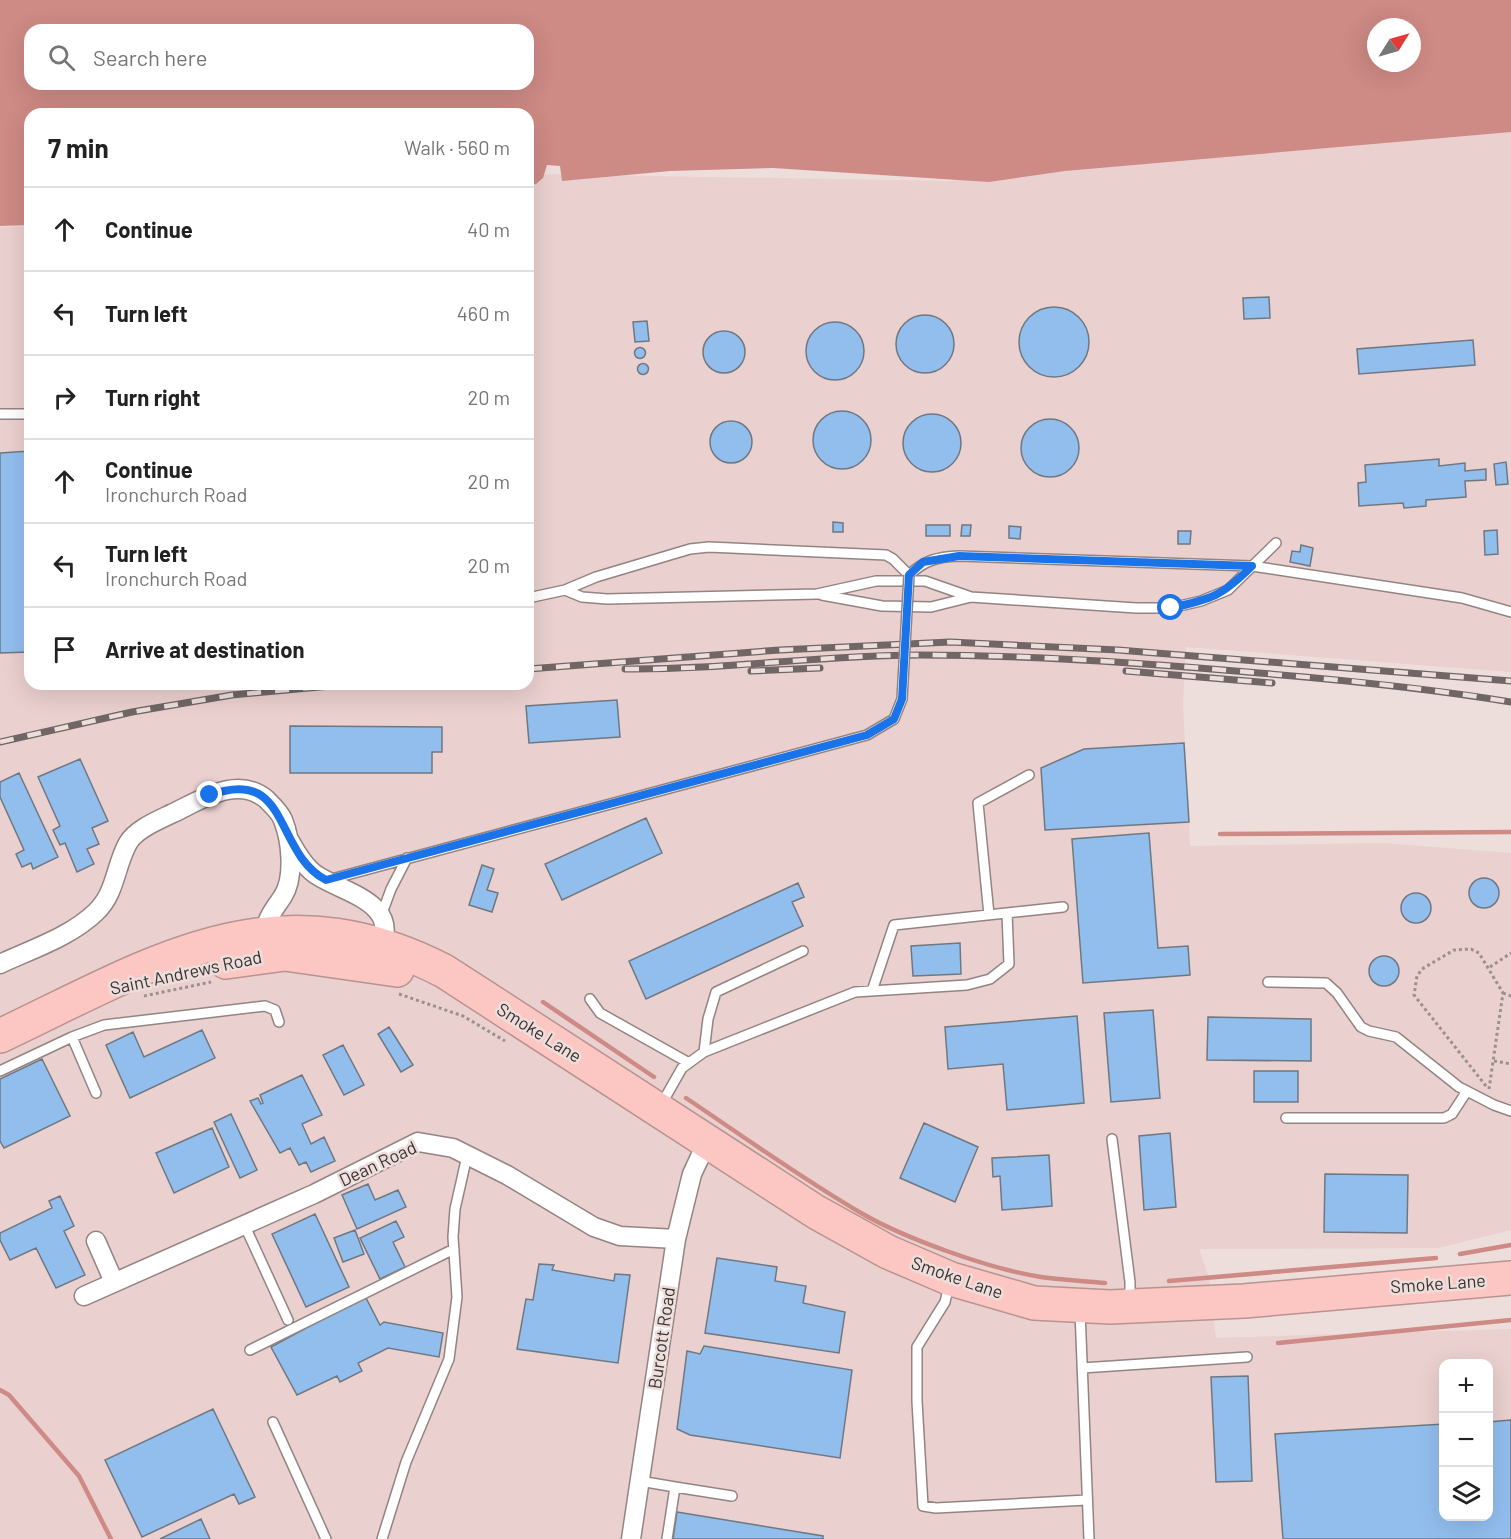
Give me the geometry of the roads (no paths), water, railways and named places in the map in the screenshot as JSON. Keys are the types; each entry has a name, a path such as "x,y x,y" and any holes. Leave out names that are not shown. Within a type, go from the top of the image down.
{"highway":[{"name":"Saint Andrews Road","path":"0,1036 172,956 208,944 276,943 319,932 375,942 432,978 477,994"},
{"name":"Smoke Lane","path":"477,994 529,1025 816,1212 888,1252 951,1279 1034,1303 1130,1306 1244,1301 1511,1278"}],"street":[{"path":"0,964 83,923 105,903 128,843 137,834 210,795 228,789 259,793 282,818 289,840 305,865 326,880 362,896 375,942"},
{"path":"276,943 269,913 283,895 289,871 289,840"},
{"path":"283,895 308,882 326,880"},
{"name":"Dean Road","path":"84,1296 314,1194 418,1142 438,1143 507,1175 594,1227 620,1236 676,1239"},
{"name":"Burcott Road","path":"631,1539 676,1239 692,1174 707,1142"},
{"path":"96,1241 114,1282"}],"lane":[{"path":"0,414 24,414"},
{"path":"565,590 582,597 607,599 817,594 876,581 926,581 971,597 1136,608 1171,608 1201,601 1228,590 1276,543"},
{"path":"534,597 565,590 596,577 690,549 709,547 886,555 894,559 909,575"},
{"path":"326,880 867,735 894,719 902,699 909,575 923,562 959,556 1252,566 1462,598 1511,612"},
{"path":"817,594 882,606 931,607 971,597"},
{"path":"989,915 978,803 1029,775"},
{"path":"375,942 391,889 407,858"},
{"path":"872,991 894,925 1063,908"},
{"path":"658,1110 682,1068 705,1052 855,992 967,985 990,979 1008,964 1007,913"},
{"path":"705,1052 708,1019 716,992 802,951"},
{"path":"1268,982 1326,983 1337,993 1361,1027 1396,1037 1434,1070 1467,1091 1511,1111"},
{"path":"590,999 600,1012 689,1063"},
{"path":"0,1071 72,1037 104,1025 265,1006 275,1010 279,1022"},
{"path":"72,1037 96,1093"},
{"path":"1286,1118 1444,1118 1452,1114 1467,1091"},
{"path":"1112,1139 1130,1282 1130,1306"},
{"path":"382,1539 406,1462 449,1359 457,1297 454,1249 455,1209 467,1156"},
{"path":"244,1224 288,1320"},
{"path":"250,1350 454,1249"},
{"path":"951,1279 945,1302 917,1347 923,1506 936,1508 1087,1500"},
{"path":"1080,1305 1089,1539"},
{"path":"1082,1368 1247,1357"},
{"path":"273,1422 326,1539"},
{"path":"640,1481 732,1496"},
{"path":"667,1539 675,1487"}],"waterway":[{"path":"1220,834 1511,832"},
{"path":"543,1002 654,1077"},
{"path":"686,1098 816,1186 861,1213 901,1233 974,1260 1020,1273 1105,1283"},
{"path":"1460,1254 1511,1245"},
{"path":"1169,1281 1436,1258"},
{"path":"1278,1343 1511,1320"},
{"path":"0,1390 9,1395 79,1476 111,1539"}],"railway":[{"path":"534,669 780,650 950,642 1118,650 1511,681"},
{"path":"625,669 699,667 846,657 1005,656 1217,669 1417,689 1511,702"},
{"path":"751,671 820,668"},
{"path":"1126,671 1272,683"},
{"path":"0,742 132,712 232,695 287,690"}]}
